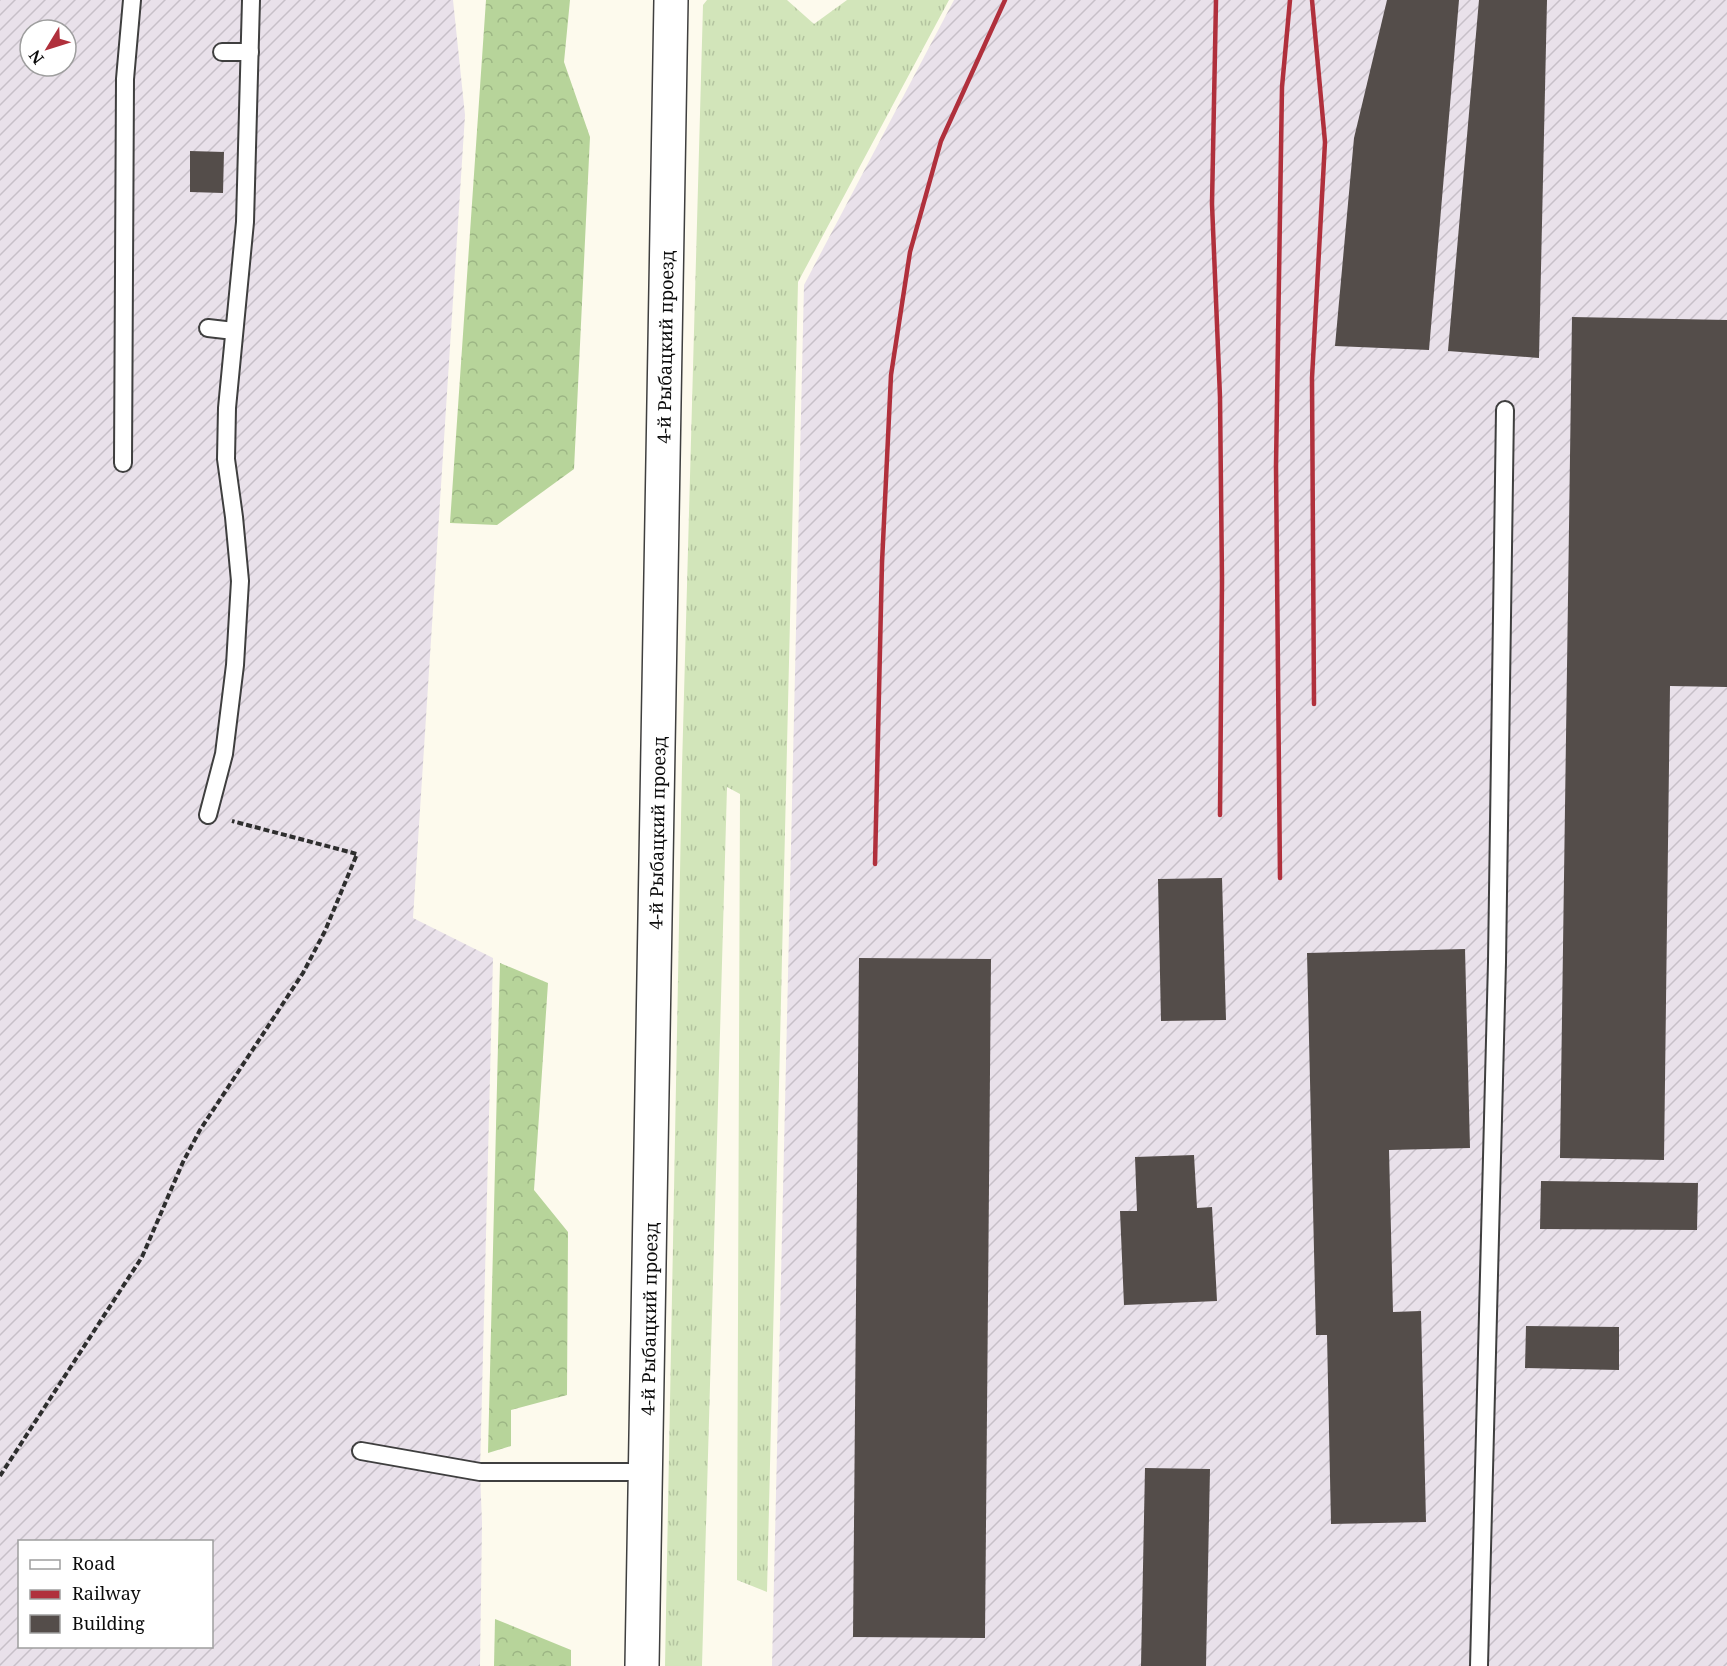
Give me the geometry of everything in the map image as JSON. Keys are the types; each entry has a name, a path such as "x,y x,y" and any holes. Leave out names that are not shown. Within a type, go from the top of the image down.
{"street":[{"name":"4-й Рыбацкий проезд","path":"642,1666 671,0"}],"lane":[{"path":"123,463 125,79 132,0"},
{"path":"208,815 224,754 236,665 240,580 225,459 227,408 245,222 251,0"},
{"path":"222,52 250,52"},
{"path":"208,328 234,331"},
{"path":"1479,1666 1497,962 1505,410"},
{"path":"361,1451 480,1472 646,1472"}],"path":[{"path":"0,1476 142,1257 183,1162 200,1130 303,973 357,855 208,815"}],"shaded area":[{"path":"0,0 453,0 465,115 413,918 493,958 480,1472 482,1523 480,1666 0,1666"},
{"path":"954,0 1727,0 1727,1666 772,1666 804,285"}],"green space":[{"path":"486,0 570,0 564,62 590,137 574,469 497,525 450,523"},
{"path":"707,0 787,0 814,24 847,0 949,0 798,282 767,1592 737,1580 740,794 727,787 702,1666 665,1666 682,767 703,5"},
{"path":"500,963 548,983 534,1190 568,1232 567,1395 511,1410 511,1446 488,1453"},
{"path":"495,1619 571,1650 571,1666 494,1666"}],"building":[{"path":"1387,0 1459,0 1429,350 1335,346 1354,138"},
{"path":"1479,0 1547,0 1539,358 1448,351"},
{"path":"190,151 224,152 223,193 190,192"},
{"path":"1572,317 1727,320 1727,687 1670,686 1664,1160 1560,1158"},
{"path":"1222,878 1226,1020 1161,1021 1158,879"},
{"path":"1465,949 1470,1148 1389,1150 1393,1312 1421,1311 1426,1522 1331,1524 1327,1335 1316,1335 1307,953"},
{"path":"859,958 991,959 985,1638 853,1637"},
{"path":"1194,1155 1197,1208 1212,1207 1217,1301 1124,1305 1120,1211 1137,1211 1135,1157"},
{"path":"1541,1181 1698,1183 1697,1230 1540,1229"},
{"path":"1526,1326 1619,1327 1619,1370 1525,1368"},
{"path":"1145,1468 1210,1469 1206,1666 1141,1666"}],"railway":[{"path":"875,864 882,563 891,375 910,252 941,141 1005,0"},
{"path":"1216,0 1212,204 1220,397 1222,580 1220,815"},
{"path":"1280,878 1276,466 1282,87 1290,0"},
{"path":"1312,0 1325,142 1312,378 1314,704"}]}
